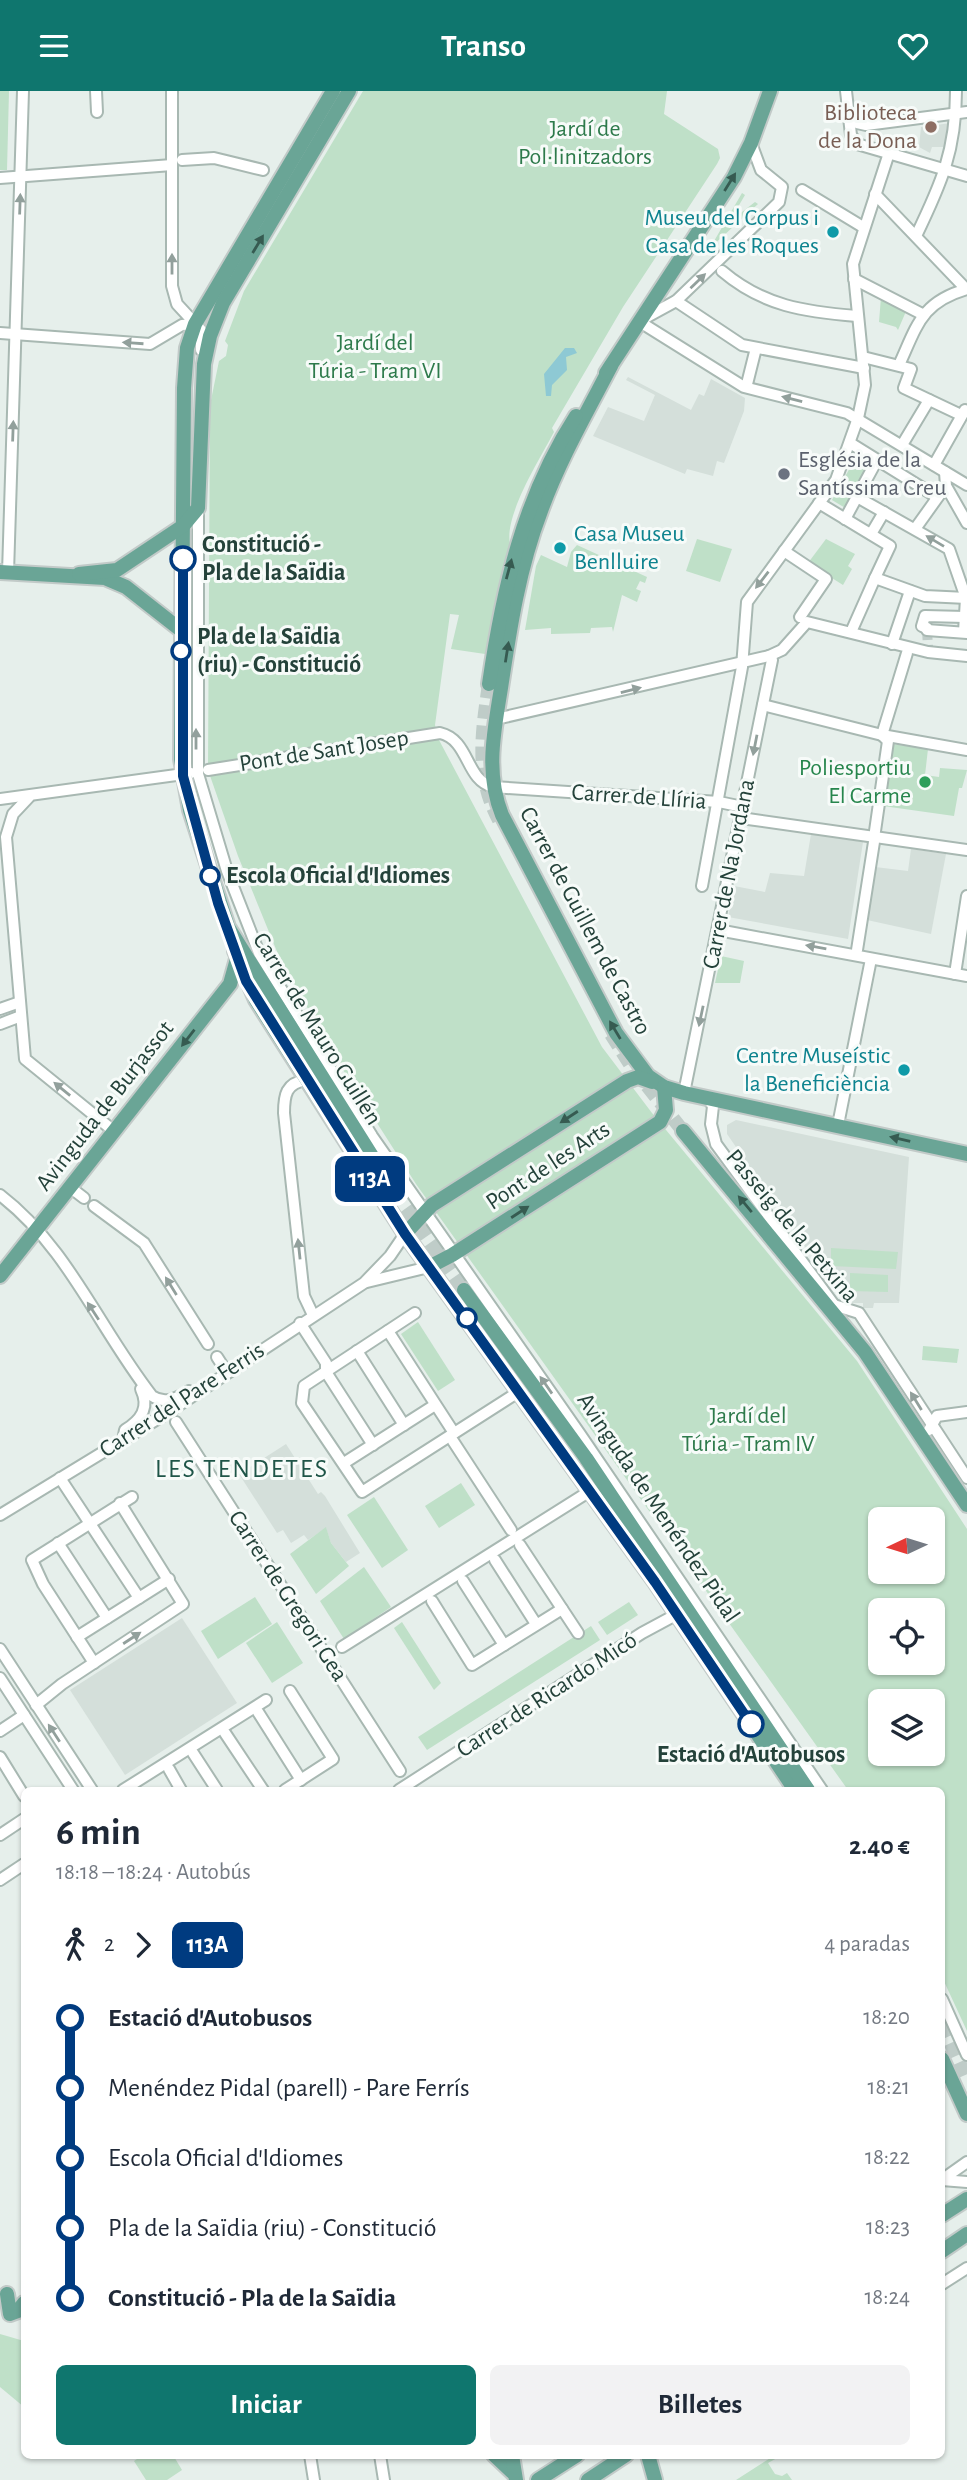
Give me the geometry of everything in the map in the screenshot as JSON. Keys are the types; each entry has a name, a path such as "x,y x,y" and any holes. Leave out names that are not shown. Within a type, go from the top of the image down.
{"main road":[{"path":"232,936 214,890 183,776 181,631 185,365 195,324 333,91"},
{"path":"4,573 79,574 117,570 183,526 198,508 204,364 210,336 223,303 349,91"},
{"path":"489,684 503,594 527,512 560,443 734,177 751,143 770,91"},
{"name":"Carrer de Guillem de Castro","path":"611,366 556,474 533,531 514,609 496,719 491,753 493,787 502,815 616,1033 660,1086"},
{"path":"79,574 119,583 181,631"},
{"name":"Carrer de Mauro Guillén","path":"232,936 237,959 256,1000 405,1234"},
{"name":"Carrer de Mauro Guillén","path":"232,936 394,1191"},
{"name":"Avinguda de Burjassot","path":"0,1276 230,984 237,959"},
{"name":"Pont de les Arts","path":"405,1234 427,1208 627,1081 638,1077 660,1086 666,1110 660,1122 458,1252 429,1267"},
{"path":"660,1086 967,1154"},
{"name":"Passeig de la Petxina","path":"683,1131 865,1352 967,1505"},
{"name":"Avinguda de Menéndez Pidal","path":"405,1234 525,1387 586,1458 806,1787"},
{"name":"Avinguda de Menéndez Pidal","path":"464,1290 590,1491 655,1582 687,1609 793,1787"},
{"name":"Avinguda de Menéndez Pidal","path":"525,1387 624,1527 655,1582"},
{"path":"945,2066 967,2115"},
{"path":"945,2213 967,2199"},
{"path":"945,2249 967,2234"},
{"path":"4,2293 21,2300"},
{"path":"4,2293 11,2314"},
{"path":"498,2459 514,2476"},
{"path":"538,2480 571,2459"},
{"path":"588,2480 620,2459"},
{"path":"650,2460 655,2480"},
{"path":"650,2460 667,2480"}],"street":[{"path":"4,573 16,334 23,91"},
{"path":"96,91 97,112"},
{"path":"172,91 177,163 173,296 202,337 197,395 199,457"},
{"path":"846,91 851,135 858,144 888,156 967,176"},
{"path":"916,236 946,171 961,113 956,91"},
{"path":"848,114 858,123 866,125 961,113"},
{"path":"751,143 761,170 782,187 782,198 676,301 641,321 744,387 858,418 967,485 960,491 958,505"},
{"path":"702,886 742,663 747,602 836,480 858,418 865,385 853,264 888,156"},
{"path":"0,178 214,158 264,170"},
{"path":"802,190 863,227"},
{"path":"875,194 967,289 939,300 922,314 901,366"},
{"path":"722,271 737,284 771,303 808,313 857,316"},
{"path":"854,279 922,314"},
{"path":"676,301 742,345 911,369 904,389 927,405 964,412 934,465"},
{"path":"0,333 150,344 182,325 195,324"},
{"path":"747,384 756,348"},
{"path":"902,445 927,405"},
{"path":"850,443 937,497"},
{"path":"847,520 857,497 880,461"},
{"path":"945,472 946,486 967,523"},
{"path":"915,529 946,486"},
{"path":"857,497 949,549 966,599 965,633 927,629 922,626 925,616 964,617"},
{"path":"819,504 871,534 890,549 851,632"},
{"name":"Carrer de Mauro Guillén","path":"198,508 202,795 227,871 251,937 277,986 342,1090 458,1252"},
{"path":"871,534 884,512"},
{"path":"784,551 826,579 800,617"},
{"path":"875,578 925,596 966,599"},
{"path":"892,644 910,591"},
{"path":"496,719 564,706 769,656 782,650 803,624 811,623 892,644 967,656"},
{"path":"882,735 906,653"},
{"name":"Carrer de Na Jordana","path":"684,1093 772,660 769,656"},
{"path":"763,705 922,744 967,750"},
{"name":"Pont de Sant Josep","path":"202,768 440,733"},
{"name":"Carrer de Guillem de Castro","path":"440,733 455,738 480,781 493,787"},
{"path":"857,950 888,746 888,741 882,735"},
{"path":"4,799 183,776 202,768"},
{"name":"Carrer de Llíria","path":"493,787 719,802 742,813 874,840 967,850"},
{"path":"7,819 29,797"},
{"path":"4,799 12,803 7,819 6,837 25,1059 116,1132"},
{"path":"955,974 967,896"},
{"path":"718,930 967,976"},
{"path":"838,1125 871,958"},
{"path":"0,1009 20,1002"},
{"path":"0,1024 21,1016"},
{"path":"306,1080 290,1085 285,1092 284,1113 304,1296 313,1315"},
{"name":"Passeig de la Petxina","path":"707,1097 713,1106 711,1124 716,1144 834,1305 865,1352"},
{"path":"71,1188 84,1198"},
{"path":"0,1195 38,1229 130,1368 144,1395 145,1406 140,1419 125,1430 123,1440"},
{"path":"94,1206 144,1243 208,1344"},
{"name":"Carrer del Pare Ferris","path":"0,1515 123,1440 364,1283 390,1256 405,1234"},
{"name":"Avinguda de Menéndez Pidal","path":"458,1252 687,1609 820,1787"},
{"name":"Carrer del Pare Ferris","path":"364,1283 429,1267"},
{"name":"Passeig de la Petxina","path":"834,1305 859,1313 967,1478"},
{"path":"415,1313 304,1386 302,1403 336,1458 344,1464 362,1492 454,1437 525,1387"},
{"path":"300,1323 326,1363 326,1372 373,1445"},
{"path":"388,1331 510,1530"},
{"path":"357,1351 404,1425"},
{"path":"130,1368 158,1401 173,1399 223,1373 217,1357"},
{"path":"344,1464 435,1405"},
{"path":"924,1442 937,1416 967,1412"},
{"name":"Carrer de Gregori Gea","path":"176,1422 400,1771"},
{"path":"60,1478 139,1598"},
{"path":"342,1647 590,1491"},
{"path":"94,1663 32,1560 132,1497"},
{"path":"36,1705 183,1604 120,1503"},
{"path":"58,1543 107,1618"},
{"path":"520,1545 578,1633"},
{"path":"495,1560 536,1625"},
{"path":"77,1637 169,1579"},
{"path":"463,1581 504,1645"},
{"path":"432,1601 472,1665 562,1609"},
{"name":"Carrer de Ricardo Micó","path":"404,1787 642,1633 687,1609"},
{"path":"0,1649 90,1787"},
{"path":"1,1683 71,1787"},
{"path":"290,1691 333,1759 290,1787"},
{"path":"128,1787 266,1700"},
{"path":"258,1712 301,1780"},
{"path":"0,1731 24,1715"},
{"path":"225,1733 261,1787"},
{"path":"194,1753 215,1787"},
{"path":"0,1757 21,1791"},
{"path":"169,1769 179,1787"},
{"path":"1,1832 21,1821"},
{"path":"0,1880 21,1866"},
{"path":"945,2006 967,2055"},
{"path":"945,2178 967,2162"},
{"path":"945,2180 967,2182"},
{"path":"945,2282 967,2268"},
{"path":"311,2459 314,2480"},
{"path":"381,2459 384,2480"}],"shaded area":[{"path":"951,123 947,147 932,147 930,153 919,147 921,127"},
{"path":"628,377 691,410 699,394 704,396 711,379 745,398 744,411 724,463 717,461 713,476 687,469 685,474 593,436 608,407 644,421 655,395 626,380"},
{"path":"811,834 863,842 848,939 728,917 734,886 765,892 770,873 804,876"},
{"path":"911,849 946,854 931,934 867,920 875,867 908,871"},
{"path":"736,1120 909,1157 899,1303 874,1303 873,1308 863,1308 863,1303 844,1303 727,1134 727,1125"},
{"path":"286,1444 318,1494 321,1492 325,1496 360,1553 346,1562 331,1543 326,1528 308,1540 304,1535 291,1543 283,1530 277,1533 239,1474"},
{"path":"182,1618 237,1703 125,1775 70,1690"}],"green space":[{"path":"0,91 9,91 7,170 0,170"},
{"path":"363,91 667,91 664,114 718,149 720,158 717,164 623,307 552,428 554,432 524,487 512,518 510,544 485,654 451,649 459,615 450,614 435,725 439,740 602,1047 652,1113 857,1361 967,1529 967,2031 945,1983 945,1787 846,1787 416,1184 331,1051 278,954 238,856 208,770 210,405 219,361 226,356 228,345 225,341 244,291"},
{"path":"742,193 745,195 735,212 738,215 755,202 758,204 710,248"},
{"path":"881,297 907,309 898,330 879,322"},
{"path":"856,457 871,465 847,509 832,500"},
{"path":"697,539 732,549 720,582 686,571"},
{"path":"826,539 855,554 848,566 852,569 843,585 808,563"},
{"path":"577,545 647,577 645,583 640,581 636,589 641,591 637,602 622,595 613,632 612,627 591,628 590,633 551,634 551,628 525,630 536,566 541,555 567,567 571,552"},
{"name":"Poliesportiu El Carme","path":"892,744 928,749 925,775 939,777 940,768 967,770 962,788 959,788 954,816 883,806"},
{"path":"721,956 744,961 740,983 715,983"},
{"path":"831,1248 898,1252 896,1269 831,1266"},
{"path":"850,1273 888,1275 888,1292 850,1291"},
{"path":"418,1322 455,1380 438,1391 401,1334"},
{"path":"923,1346 959,1349 957,1363 922,1360"},
{"path":"461,1483 475,1505 439,1528 425,1506"},
{"path":"374,1497 408,1550 382,1568 347,1515"},
{"path":"326,1527 331,1543 349,1566 316,1594 290,1554"},
{"path":"364,1567 391,1607 344,1639 320,1601"},
{"path":"255,1597 272,1624 218,1659 201,1631"},
{"path":"629,1602 638,1615 607,1635 598,1622"},
{"path":"277,1622 303,1663 272,1683 246,1643"},
{"path":"402,1622 441,1683 434,1690 394,1628"},
{"path":"591,1626 600,1640 427,1750 418,1737"},
{"path":"0,2334 21,2340 21,2404 0,2387"},
{"path":"175,2459 182,2470 167,2480 146,2480 134,2461"},
{"path":"769,2459 775,2459 768,2463 775,2474 782,2476 787,2473 792,2480 736,2480"}],"water":[{"path":"565,348 574,348 577,353 566,357 567,370 552,385 551,396 546,396 544,374"}],"tunnel":[{"path":"927,630 928,647"},
{"path":"489,684 484,720 483,770 491,803 499,820"},
{"path":"611,1034 630,1064 683,1131"},
{"path":"394,1191 464,1290"},
{"path":"945,2031 967,2080"}],"bus line":[{"name":"113A","path":"183,559 183,776 190,810 218,903 246,981 405,1234 450,1293 655,1582 751,1724"}],"place":[{"name":"Biblioteca de la Dona","path":"931,127"},
{"name":"Museu del Corpus i Casa de les Roques","path":"833,232"},
{"name":"Església de la Santíssima Creu","path":"784,474"},
{"name":"Casa Museu Benlluire","path":"560,548"},
{"name":"Constitució - Pla de la Saïdia","path":"183,559"},
{"name":"Pla de la Saïdia (riu) - Constitució","path":"181,651"},
{"name":"Poliesportiu El Carme","path":"925,782"},
{"name":"Escola Oficial d'Idiomes","path":"210,876"},
{"name":"Centre Museístic la Beneficiència","path":"904,1070"},
{"name":"Estació d'Autobusos","path":"751,1724"}],"district":[{"name":"LES TENDETES","path":"242,1469"}],"park label":[{"name":"Jardí de Pol·linitzadors","path":"585,143"},
{"name":"Jardí del Túria - Tram VI","path":"375,357"},
{"name":"Jardí del Túria - Tram IV","path":"748,1430"}]}
